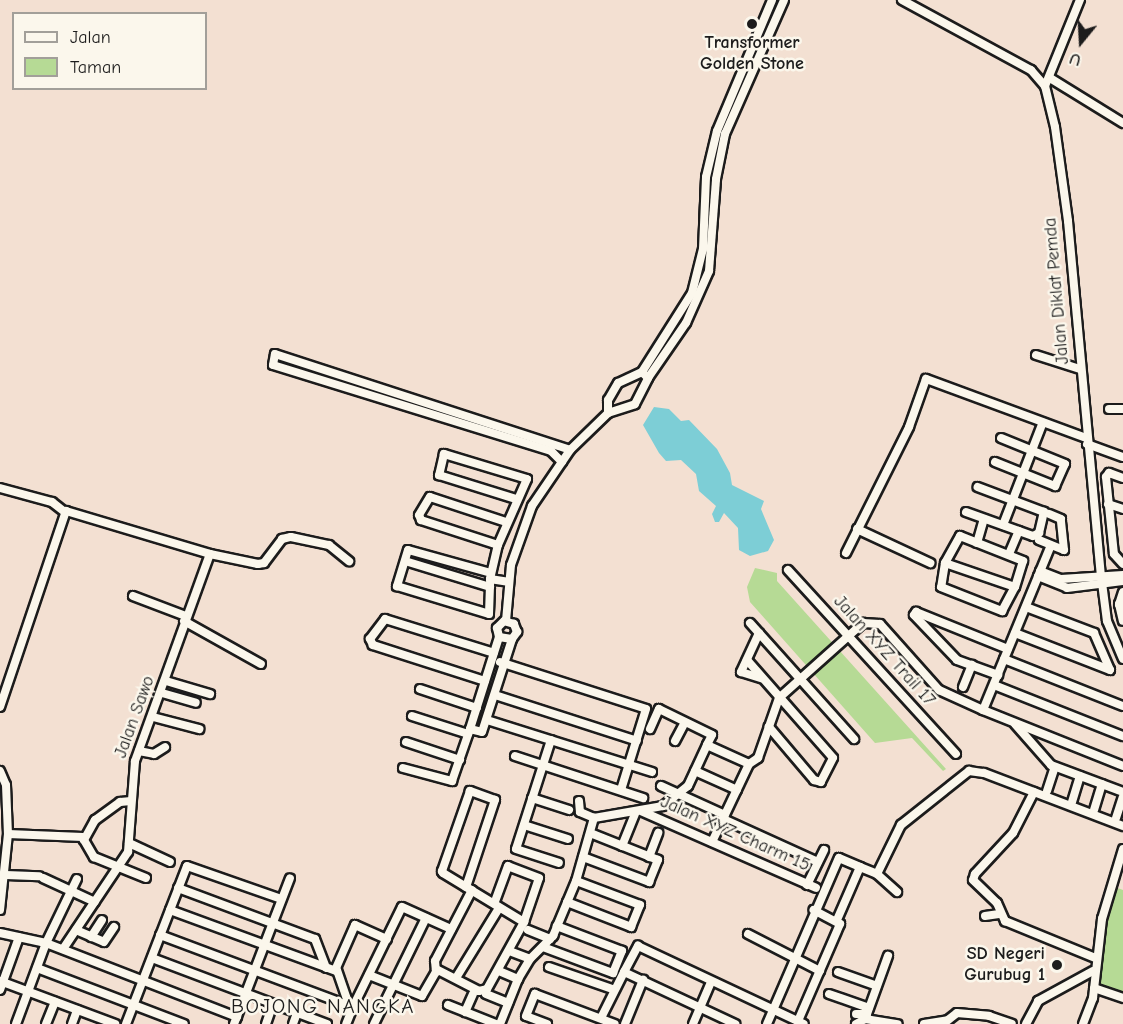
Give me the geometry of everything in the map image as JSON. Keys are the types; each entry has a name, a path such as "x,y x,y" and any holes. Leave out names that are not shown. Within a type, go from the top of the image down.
{"street":[{"path":"506,621 508,582 523,525 570,450 608,413 635,404 645,375 692,293 703,249 706,177 717,131 772,0"},
{"path":"608,413 608,400 618,383 645,375 686,323 709,271 716,179 725,134 784,0"},
{"path":"902,0 1031,70 1045,86 1080,0"},
{"path":"1050,78 1123,123"},
{"name":"Jalan Diklat Pemda","path":"1045,86 1055,127 1068,221 1080,369 1102,585 1107,621 1123,659"},
{"path":"562,462 549,446 275,354 273,365 549,446 570,450"},
{"path":"1036,355 1080,369"},
{"path":"846,553 909,427 926,379 1043,423 1123,457"},
{"path":"1108,409 1123,409"},
{"path":"1003,525 1043,423"},
{"path":"995,462 1055,486 1059,482 1064,461 1001,438"},
{"path":"490,580 411,549 398,587 487,615 490,580 498,545 506,522 516,500 525,476 448,452 442,457 439,476 516,500"},
{"path":"1123,478 1109,473 1106,477 1114,554 1123,564"},
{"path":"966,512 1037,535 1045,513 978,487"},
{"path":"0,488 52,502 65,512 78,512 210,554 258,564 264,563 282,539 303,537 329,545 349,561"},
{"path":"498,545 421,520 419,515 430,497 506,522"},
{"path":"1108,504 1123,508"},
{"path":"0,707 65,512"},
{"path":"1039,540 1064,550 1061,519 1049,514"},
{"path":"977,543 984,519"},
{"path":"856,529 930,563"},
{"path":"1009,554 1019,531"},
{"path":"1112,536 1123,540"},
{"path":"957,537 1009,554 1024,562 1002,611 941,587 945,563 957,537"},
{"path":"983,710 1050,545"},
{"name":"Jalan Sawo","path":"63,949 120,866 129,843 132,776 162,693 185,619 210,554"},
{"path":"405,561 508,582"},
{"path":"945,563 1015,586"},
{"name":"Jalan XYZ Trail 17","path":"788,570 956,754"},
{"path":"1039,574 1060,579 1123,575"},
{"path":"1039,574 1067,588 1123,581"},
{"path":"1123,592 1121,608 1123,621"},
{"path":"133,596 185,619 261,664"},
{"path":"1015,633 1110,670 1094,633 1026,607"},
{"path":"998,675 957,660 914,615 916,612 1008,649"},
{"path":"485,681 373,645 370,639 385,620 493,656 504,664 646,708 621,790"},
{"path":"403,768 450,782 460,760 499,637 497,627 506,621"},
{"path":"412,716 469,731 483,732 516,627 506,621"},
{"path":"750,623 854,739"},
{"path":"712,842 749,764 758,758 779,698 863,623 880,624 939,690 1123,766"},
{"path":"759,633 747,660 833,758 821,782 814,780 769,727"},
{"path":"499,637 512,639"},
{"path":"1004,658 1123,706"},
{"path":"963,687 972,665"},
{"path":"166,681 210,694"},
{"path":"994,685 1123,736"},
{"path":"420,689 477,708"},
{"path":"162,693 196,703"},
{"path":"495,695 637,741"},
{"path":"579,801 580,812 594,818 663,806 688,786 712,735 659,709 650,729"},
{"path":"153,717 199,729"},
{"path":"487,720 652,772"},
{"path":"675,741 685,722"},
{"path":"1012,722 1055,767 1123,792"},
{"path":"550,740 517,850 559,863"},
{"path":"406,742 460,760"},
{"path":"707,745 749,764"},
{"path":"140,751 154,754 165,747"},
{"path":"515,756 643,798"},
{"path":"1047,791 1055,767"},
{"path":"0,771 6,785 8,834 6,875 0,910"},
{"path":"695,771 737,790"},
{"path":"877,874 901,825 962,774 975,771 1123,826"},
{"path":"1072,802 1080,776"},
{"path":"1094,810 1102,784"},
{"path":"661,786 818,862 824,850"},
{"path":"369,975 419,998 436,969 435,961 469,889 495,800 470,791 442,871 469,889 497,906 526,926 550,939"},
{"path":"1034,792 1013,833 974,876 986,896 997,903 999,914 1005,921 1095,958"},
{"path":"1116,818 1123,797"},
{"path":"532,798 569,810"},
{"path":"83,837 111,806 131,801"},
{"path":"622,846 638,811"},
{"name":"Jalan XYZ Charm 15","path":"638,811 812,886 818,862"},
{"path":"448,1005 498,1024 530,958 550,939 557,926 576,881 594,818"},
{"path":"524,825 568,839"},
{"path":"583,857 649,882 658,832"},
{"path":"590,833 653,858"},
{"path":"8,834 83,837"},
{"path":"83,837 94,857 146,878"},
{"path":"129,843 170,862"},
{"path":"1083,1024 1094,988 1093,971 1102,919 1123,849"},
{"path":"767,1024 837,859 877,874 897,892"},
{"path":"126,1024 185,868 190,866 281,899"},
{"path":"436,969 479,991 487,989 526,926 538,883 536,875 508,867 497,906 456,978"},
{"path":"601,1018 612,989 624,972 636,946 801,1023 839,928 837,920 861,867"},
{"path":"6,875 41,877 95,902"},
{"path":"0,933 63,949 236,1020 290,878"},
{"path":"16,1024 46,943 77,879"},
{"path":"567,902 631,927 640,905 576,881"},
{"path":"178,888 315,939 326,968"},
{"path":"346,1024 351,1006 403,907 451,930"},
{"path":"170,910 264,947 336,971"},
{"path":"814,910 837,920"},
{"path":"985,916 999,914"},
{"path":"374,1024 426,918"},
{"path":"91,937 102,920"},
{"path":"351,1006 336,971 357,924 387,939"},
{"path":"543,947 613,973 622,951 557,926"},
{"path":"76,930 104,942 114,927"},
{"path":"748,934 820,971"},
{"path":"160,935 351,1006"},
{"path":"19,937 1,984 77,1010 100,1021 115,1024"},
{"path":"512,952 530,958"},
{"path":"856,1014 867,1014 888,956"},
{"path":"152,958 322,1023"},
{"path":"549,967 612,989"},
{"path":"37,968 184,1024"},
{"path":"499,971 518,980"},
{"path":"1027,1024 1038,1001 1093,971"},
{"path":"624,972 735,1024"},
{"path":"838,972 877,986"},
{"path":"626,1024 643,980"},
{"path":"693,1024 711,982"},
{"path":"1094,988 1123,998"},
{"path":"465,1012 473,994"},
{"path":"486,994 508,1003"},
{"path":"546,1024 526,1016 534,994 615,1024"},
{"path":"829,994 869,1008"},
{"path":"46,1024 55,1002"},
{"path":"266,1024 273,1004"},
{"path":"854,1024 860,1005"},
{"path":"72,1024 77,1010"},
{"path":"293,1024 297,1013"},
{"path":"924,1024 947,1022 957,1013 989,1016 1012,1024"},
{"path":"854,1024 865,1018 898,1024"}],"green space":[{"path":"755,568 777,573 777,581 946,769 943,771 912,738 875,743 750,602 747,587"},
{"path":"1115,887 1123,890 1123,1002 1099,993 1098,953"}],"water":[{"path":"654,407 669,409 681,421 689,420 717,449 730,473 732,485 764,501 761,509 774,540 768,551 750,556 739,550 738,528 724,513 719,522 715,522 712,514 716,506 699,491 696,474 681,460 666,461 659,453 643,425"}],"place":[{"name":"Transformer Golden Stone","path":"752,24"},
{"name":"SD Negeri Gurubug 1","path":"1057,965"}],"district":[{"name":"BOJONG NANGKA","path":"323,1006"}]}
